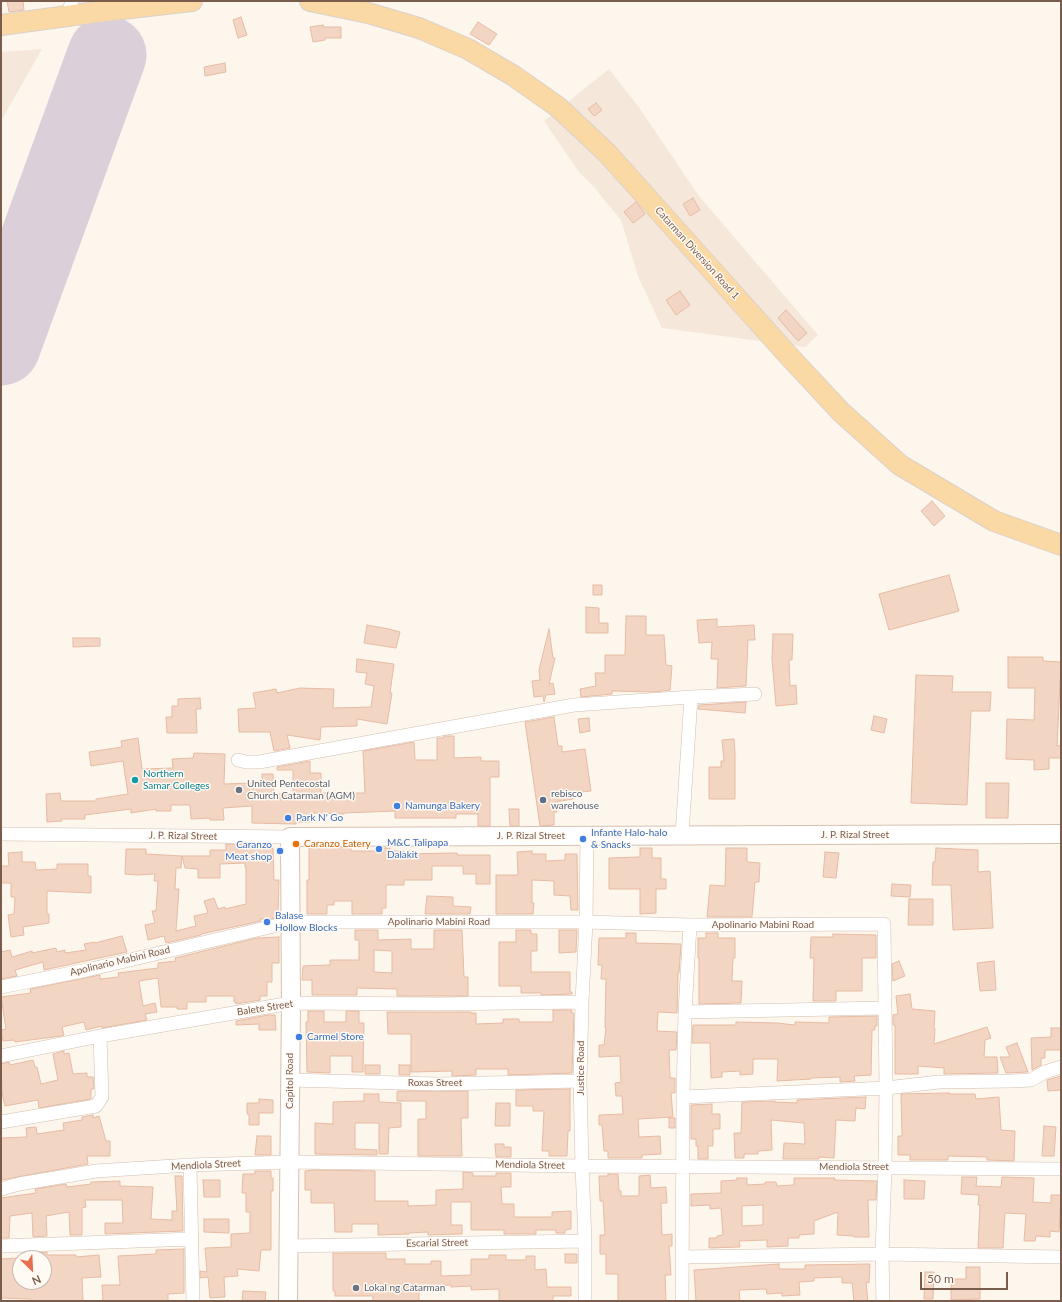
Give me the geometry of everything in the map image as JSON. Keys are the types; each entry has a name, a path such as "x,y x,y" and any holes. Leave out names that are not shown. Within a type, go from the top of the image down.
{"main road":[{"path":"1,24 69,8 191,1"},
{"name":"Catarman Diversion Road 1","path":"310,1 368,13 419,28 468,49 514,76 558,107 607,153 782,349 841,412 900,465 994,521 1061,545"}],"street":[{"path":"238,760 246,762 259,762 574,705 755,694"},
{"path":"682,835 691,697"},
{"name":"J. P. Rizal Street","path":"1,834 290,837 1061,834"},
{"name":"Justice Road","path":"585,1301 585,1241 580,1081 586,922 587,836"},
{"name":"Capitol Road","path":"288,1301 290,1162 290,837"},
{"name":"Apolinario Mabini Road","path":"1,987 87,970 291,922 586,922 690,925 884,924 884,1008"},
{"path":"682,1301 683,1097 685,1012 690,925"},
{"name":"Balete Street","path":"1,1056 100,1036 290,1003 439,1004 582,1002"},
{"path":"685,1012 884,1008 886,1088 882,1254 883,1301"},
{"path":"1,1122 96,1106 102,1097 100,1036"},
{"path":"683,1097 886,1088 939,1082 1031,1080 1045,1072 1061,1067"},
{"name":"Roxas Street","path":"290,1080 438,1084 580,1081"},
{"name":"Mendiola Street","path":"1,1189 19,1184 96,1171 190,1165 290,1162 582,1166 1061,1169"},
{"path":"190,1165 193,1301"},
{"path":"1,1246 192,1239"},
{"name":"Escarial Street","path":"288,1246 585,1241"},
{"path":"683,1257 882,1254 1061,1257"}],"shaded area":[{"path":"42,49 1,121 1,52"},
{"path":"609,69 638,106 699,196 818,335 805,347 662,328 638,276 621,220 596,189 579,172 544,121"}],"building":[{"path":"7,1 23,1 24,10 9,12"},
{"path":"241,17 247,35 238,38 233,20"},
{"path":"478,22 497,34 489,45 470,34"},
{"path":"323,25 323,27 341,27 341,38 325,38 325,40 313,42 310,27"},
{"path":"225,63 226,72 205,76 204,67"},
{"path":"596,103 602,110 594,116 588,109"},
{"path":"693,198 700,210 690,216 683,204"},
{"path":"636,202 645,214 633,223 624,212"},
{"path":"680,291 690,305 676,315 666,300"},
{"path":"786,310 807,333 798,341 778,318"},
{"path":"932,501 945,516 934,526 921,511"},
{"path":"949,575 959,611 889,630 879,594"},
{"path":"593,585 602,585 602,595 593,595"},
{"path":"586,607 599,608 599,623 608,623 608,633 586,633"},
{"path":"626,616 646,616 646,635 664,635 666,665 672,666 670,690 654,692 612,691 612,694 581,697 580,689 596,686 595,673 605,673 605,655 625,655"},
{"path":"717,619 717,627 754,625 755,640 748,640 746,686 717,688 718,659 711,659 712,642 699,643 697,620"},
{"path":"367,625 400,632 396,648 364,643"},
{"path":"549,629 553,658 555,658 549,684 553,683 555,694 546,695 544,702 543,696 534,697 532,681 540,680 539,670"},
{"path":"773,634 793,634 792,660 789,660 790,686 796,685 797,704 776,706 772,659"},
{"path":"73,638 100,638 100,646 73,647"},
{"path":"1008,657 1043,657 1043,661 1061,662 1057,746 1061,745 1061,758 1049,758 1049,769 1034,770 1034,760 1006,759 1007,719 1034,720 1035,688 1008,688"},
{"path":"357,659 394,664 390,693 392,693 387,724 357,719 357,726 321,727 320,740 287,735 290,748 274,751 270,732 239,732 238,709 256,708 253,693 276,689 277,693 300,688 334,689 333,708 371,707 374,686 365,684 367,673 356,672"},
{"path":"916,675 953,676 952,692 991,692 990,711 971,711 967,805 911,803"},
{"path":"200,698 201,709 196,709 197,733 167,733 166,717 172,717 172,706 178,706 178,699"},
{"path":"746,702 745,713 698,709 699,705"},
{"path":"874,716 887,719 884,733 871,730"},
{"path":"554,717 558,746 562,746 562,752 585,749 591,791 572,793 573,799 555,802 557,812 554,812 554,825 540,826 525,722"},
{"path":"589,718 590,731 580,733 578,719"},
{"path":"445,736 454,736 454,758 481,757 481,761 499,761 499,777 490,777 490,826 478,826 478,814 456,814 456,818 395,818 395,811 344,814 313,813 313,822 296,822 296,824 252,823 252,806 223,808 224,820 210,820 210,818 191,819 190,805 171,805 171,811 156,811 156,809 131,813 131,809 85,815 85,819 61,819 62,821 47,822 46,794 60,793 61,801 96,801 96,799 128,794 123,761 91,766 89,752 122,747 121,741 138,738 142,769 173,768 172,759 193,758 194,753 225,754 224,784 252,783 252,781 262,781 262,774 273,774 274,794 293,794 293,770 277,770 277,767 310,761 310,773 321,773 321,793 365,793 363,751 414,742 415,760 437,760 437,738 443,738"},
{"path":"734,739 735,799 709,799 709,767 721,767 721,761 724,761 722,740"},
{"path":"986,783 1009,783 1008,818 986,818"},
{"path":"509,809 519,809 519,826 510,826"},
{"path":"226,844 270,845 270,848 273,848 274,880 279,880 278,917 271,919 260,919 261,921 166,943 164,936 148,940 145,925 155,923 152,911 156,911 158,881 154,881 155,874 125,874 126,849 146,849 146,854 210,856 210,850 226,850","holes":["182,856 185,868 198,869 198,878 220,878 220,864 245,863 246,904 225,909 225,907 218,909 214,898 204,901 208,913 194,916 196,926 176,931 179,889 175,889 176,868 181,868"]},
{"path":"351,847 351,851 376,851 376,848 390,848 390,851 404,851 404,854 457,853 457,855 490,855 490,884 476,884 476,874 463,874 463,866 432,866 432,880 404,880 404,885 386,885 386,908 382,908 382,914 352,914 352,901 334,901 334,905 327,905 327,914 307,914 309,848"},
{"path":"640,848 652,848 652,858 661,858 661,879 666,879 666,889 656,889 656,913 640,914 640,889 609,889 609,858 640,857"},
{"path":"726,848 747,848 747,862 760,863 759,882 755,882 752,917 707,917 710,885 725,886"},
{"path":"936,848 978,850 978,872 990,871 993,928 953,930 951,885 932,885 933,862 935,862"},
{"path":"532,851 532,854 546,854 546,861 565,860 565,854 577,854 578,910 571,910 570,896 554,895 554,881 532,880 532,903 534,903 533,914 496,914 496,875 518,875 517,852"},
{"path":"22,852 22,862 35,862 36,870 57,869 57,864 88,864 88,876 91,876 91,893 47,891 47,914 49,914 49,923 23,927 24,935 11,937 8,915 14,914 15,897 11,897 11,883 1,883 1,866 9,866 8,853"},
{"path":"825,852 839,853 836,878 823,877"},
{"path":"892,884 911,885 910,897 891,896"},
{"path":"427,896 453,897 453,906 471,907 470,914 425,914"},
{"path":"909,899 933,899 933,925 908,925"},
{"path":"355,930 378,930 378,940 411,939 411,949 434,949 434,930 462,930 464,977 468,977 468,996 397,996 397,989 357,988 357,995 312,995 312,980 302,980 303,966 330,965 330,960 359,960 359,940 355,940","holes":["374,950 392,951 392,973 374,972"]},
{"path":"516,930 531,930 531,934 537,934 537,951 531,951 531,972 570,972 570,992 572,992 572,994 541,995 541,993 521,993 521,986 499,986 499,942 516,942"},
{"path":"559,930 577,930 576,952 559,953"},
{"path":"626,933 636,933 636,943 681,944 678,973 677,1013 658,1012 657,1031 677,1032 676,1050 669,1050 670,1078 675,1078 675,1093 671,1093 673,1117 638,1119 639,1137 660,1136 661,1154 642,1155 642,1158 608,1158 608,1151 604,1151 602,1125 599,1125 599,1115 623,1114 622,1096 616,1096 615,1083 621,1082 620,1056 599,1057 599,1045 604,1045 606,1028 606,979 601,979 602,965 598,965 599,938 626,938"},
{"path":"706,933 718,933 718,938 735,938 735,958 733,958 732,981 742,981 741,1003 699,1004 698,938 706,938"},
{"path":"833,934 876,935 876,958 862,958 862,991 836,991 836,1001 813,1001 814,958 810,958 811,937 833,937"},
{"path":"122,936 127,952 44,970 43,962 15,970 17,976 1,979 1,952 10,950 12,957 32,951 32,953 56,948 57,952 65,950 65,953 86,950 84,944 95,943"},
{"path":"279,937 279,963 272,963 272,982 267,982 267,996 260,996 260,1000 236,1004 236,1002 234,1002 234,996 206,996 206,1002 187,1002 187,1009 177,1009 177,1007 161,1007 158,978 139,981 143,1006 155,1003 157,1012 145,1014 147,1020 102,1028 102,1026 86,1030 84,1022 62,1027 64,1035 61,1036 15,1042 14,1040 3,1041 1,1030 6,1029 1,997 31,993 30,989 100,975 100,979 119,977 118,973 158,968 158,963 176,961 175,958 257,938"},
{"path":"899,961 905,976 893,981 892,964"},
{"path":"994,961 996,990 980,991 977,963"},
{"path":"910,994 912,1009 935,1011 934,1044 987,1027 991,1038 985,1040 984,1057 997,1057 998,1073 944,1074 944,1068 918,1066 918,1074 895,1074 895,1025 893,1025 893,1015 898,1014 896,996"},
{"path":"553,1010 572,1010 571,1013 574,1013 572,1073 508,1075 508,1069 476,1069 476,1075 452,1076 452,1071 411,1072 411,1034 388,1034 387,1012 471,1012 476,1013 476,1024 503,1023 503,1019 519,1019 519,1022 553,1022"},
{"path":"308,1011 324,1011 324,1022 346,1022 346,1011 359,1011 359,1023 364,1023 363,1072 352,1072 352,1056 330,1056 330,1073 307,1072 306,1022 308,1022"},
{"path":"275,1015 276,1030 259,1030 259,1024 236,1025 236,1021"},
{"path":"877,1016 877,1026 875,1026 875,1030 872,1030 871,1075 854,1076 855,1081 840,1082 840,1077 777,1081 778,1059 753,1059 753,1074 740,1075 740,1071 722,1072 722,1077 711,1078 710,1043 692,1043 693,1025 736,1025 736,1022 795,1025 795,1022 829,1023 829,1017"},
{"path":"1051,1028 1061,1028 1061,1050 1045,1050 1045,1058 1041,1058 1041,1065 1032,1070 1031,1038 1051,1037"},
{"path":"1017,1043 1028,1072 1006,1073 1000,1057 1010,1057 1006,1047"},
{"path":"64,1051 64,1054 69,1053 73,1074 87,1073 87,1077 93,1077 94,1089 91,1089 91,1099 39,1108 38,1100 5,1106 2,1093 1,1064 9,1062 10,1065 33,1060 35,1067 37,1067 41,1084 58,1080 53,1054"},
{"path":"365,1065 380,1065 380,1074 365,1074"},
{"path":"399,1065 410,1065 410,1075 399,1075"},
{"path":"1061,1076 1061,1090 1048,1091 1047,1080"},
{"path":"570,1089 570,1131 568,1131 567,1156 549,1156 549,1151 542,1151 544,1111 533,1111 533,1106 516,1106 516,1090"},
{"path":"398,1091 468,1091 468,1118 461,1118 462,1156 418,1156 418,1119 426,1119 426,1101 397,1101"},
{"path":"364,1094 379,1094 379,1102 401,1103 401,1127 389,1128 388,1154 379,1154 379,1123 355,1123 355,1149 377,1150 377,1155 315,1154 315,1123 333,1124 333,1102 364,1101"},
{"path":"901,1094 975,1094 976,1099 999,1097 1001,1130 1015,1131 1014,1161 987,1160 987,1157 948,1156 948,1160 910,1160 910,1155 898,1155 898,1136 902,1136"},
{"path":"866,1097 865,1109 856,1108 855,1121 836,1120 834,1158 819,1157 819,1159 783,1159 784,1143 805,1144 804,1123 771,1120 772,1150 758,1151 758,1154 744,1154 744,1158 735,1158 734,1133 741,1133 742,1102 775,1101 797,1103 797,1100"},
{"path":"259,1099 273,1100 273,1113 259,1113 259,1125 249,1125 247,1103 259,1103"},
{"path":"496,1103 510,1103 510,1126 495,1126"},
{"path":"712,1104 712,1114 720,1114 720,1129 713,1129 713,1146 708,1146 708,1159 698,1159 698,1146 696,1146 696,1139 691,1139 691,1105"},
{"path":"93,1115 93,1118 99,1116 106,1141 110,1141 110,1156 87,1156 88,1164 1,1180 1,1138 27,1137 26,1128 36,1127 37,1134 64,1130 63,1123 82,1120 82,1117"},
{"path":"669,1118 675,1118 675,1128 669,1128"},
{"path":"1044,1126 1056,1127 1054,1156 1042,1156"},
{"path":"257,1136 271,1136 271,1155 255,1155"},
{"path":"495,1144 504,1144 504,1147 511,1147 511,1157 496,1157"},
{"path":"255,1171 271,1171 271,1178 273,1178 273,1191 271,1191 271,1250 261,1250 259,1271 237,1269 238,1276 224,1277 225,1297 210,1298 208,1277 200,1278 200,1271 207,1272 205,1248 231,1247 231,1234 250,1233 250,1212 246,1212 246,1193 242,1193 243,1174 255,1174"},
{"path":"305,1171 375,1171 375,1201 408,1201 408,1206 436,1205 436,1190 463,1189 463,1172 473,1173 473,1176 496,1176 496,1173 511,1173 511,1187 501,1187 502,1204 514,1204 514,1217 552,1217 552,1212 571,1211 571,1229 565,1230 565,1233 556,1233 556,1230 536,1230 536,1234 504,1234 504,1230 471,1230 471,1202 451,1202 451,1225 462,1225 462,1234 428,1235 428,1232 378,1235 378,1224 352,1224 352,1232 335,1232 334,1203 311,1203 311,1190 305,1190"},
{"path":"608,1174 618,1174 619,1191 621,1191 621,1196 639,1196 639,1176 650,1175 651,1188 666,1187 667,1203 661,1203 662,1235 672,1234 672,1246 669,1246 671,1275 665,1275 666,1301 618,1301 618,1274 606,1274 606,1254 600,1254 600,1235 605,1235 603,1201 600,1201 599,1176 608,1176"},
{"path":"175,1176 182,1176 183,1231 105,1234 105,1223 123,1223 122,1200 85,1200 86,1207 82,1208 82,1235 70,1235 69,1212 46,1216 47,1236 33,1237 32,1213 10,1216 9,1238 1,1238 1,1198 36,1193 35,1189 66,1184 67,1187 91,1184 91,1182 120,1181 120,1186 153,1187 151,1219 172,1220 172,1211 177,1211"},
{"path":"962,1177 977,1177 976,1186 1001,1187 1002,1177 1034,1178 1033,1202 1051,1203 1051,1195 1061,1195 1059,1232 1050,1231 1050,1237 1036,1236 1035,1241 1024,1241 1026,1214 1005,1213 1003,1248 978,1248 979,1195 961,1194"},
{"path":"737,1178 747,1178 747,1185 776,1182 777,1186 794,1185 794,1178 835,1178 834,1180 877,1181 876,1200 868,1200 869,1237 837,1235 838,1212 814,1221 814,1234 799,1235 799,1238 788,1238 788,1246 767,1247 767,1240 739,1241 740,1247 709,1248 709,1238 717,1238 717,1236 723,1235 721,1208 710,1209 710,1205 691,1206 691,1194 721,1193 721,1181 737,1180","holes":["763,1205 763,1225 742,1226 742,1206"]},
{"path":"203,1180 220,1180 220,1197 204,1197"},
{"path":"904,1180 925,1181 924,1199 904,1199"},
{"path":"204,1219 229,1219 229,1233 204,1232"},
{"path":"184,1249 184,1293 168,1294 168,1301 103,1301 102,1285 120,1285 118,1256 156,1254 156,1250"},
{"path":"333,1253 386,1253 386,1259 405,1259 405,1264 431,1264 431,1261 441,1261 441,1276 471,1275 471,1259 489,1259 489,1255 506,1255 506,1260 526,1260 526,1256 535,1256 535,1270 546,1269 547,1287 571,1287 571,1296 553,1296 553,1301 499,1301 499,1289 471,1290 471,1286 451,1287 451,1285 419,1286 419,1301 373,1301 373,1296 335,1296 335,1291 333,1291"},
{"path":"565,1254 577,1254 577,1263 565,1263"},
{"path":"52,1255 76,1255 76,1257 99,1255 101,1277 82,1278 83,1301 30,1301 30,1299 1,1298 1,1259 12,1258 12,1290 52,1290"},
{"path":"779,1264 779,1269 805,1269 805,1265 870,1264 869,1283 866,1282 868,1301 854,1301 852,1283 842,1283 842,1277 814,1278 814,1281 799,1282 800,1295 782,1296 782,1293 767,1294 766,1289 739,1290 740,1301 696,1301 694,1270"},
{"path":"966,1267 980,1267 980,1299 951,1300 951,1279 966,1279"},
{"path":"925,1272 934,1272 933,1299 924,1299"},
{"path":"243,1291 266,1292 265,1301 242,1301"}],"runway":[{"path":"1,346 107,55"}],"place":[{"name":"Northern Samar Colleges","path":"135,780"},
{"name":"United Pentecostal Church Catarman (AGM)","path":"239,790"},
{"name":"rebisco warehouse","path":"543,800"},
{"name":"Namunga Bakery","path":"397,806"},
{"name":"Park N' Go","path":"288,818"},
{"name":"Infante Halo-halo & Snacks","path":"583,839"},
{"name":"Caranzo Eatery","path":"296,844"},
{"name":"M&C Talipapa Dalakit","path":"379,849"},
{"name":"Caranzo Meat shop","path":"280,851"},
{"name":"Balase Hollow Blocks","path":"267,922"},
{"name":"Carmel Store","path":"299,1037"},
{"name":"Lokal ng Catarman","path":"356,1288"}]}
